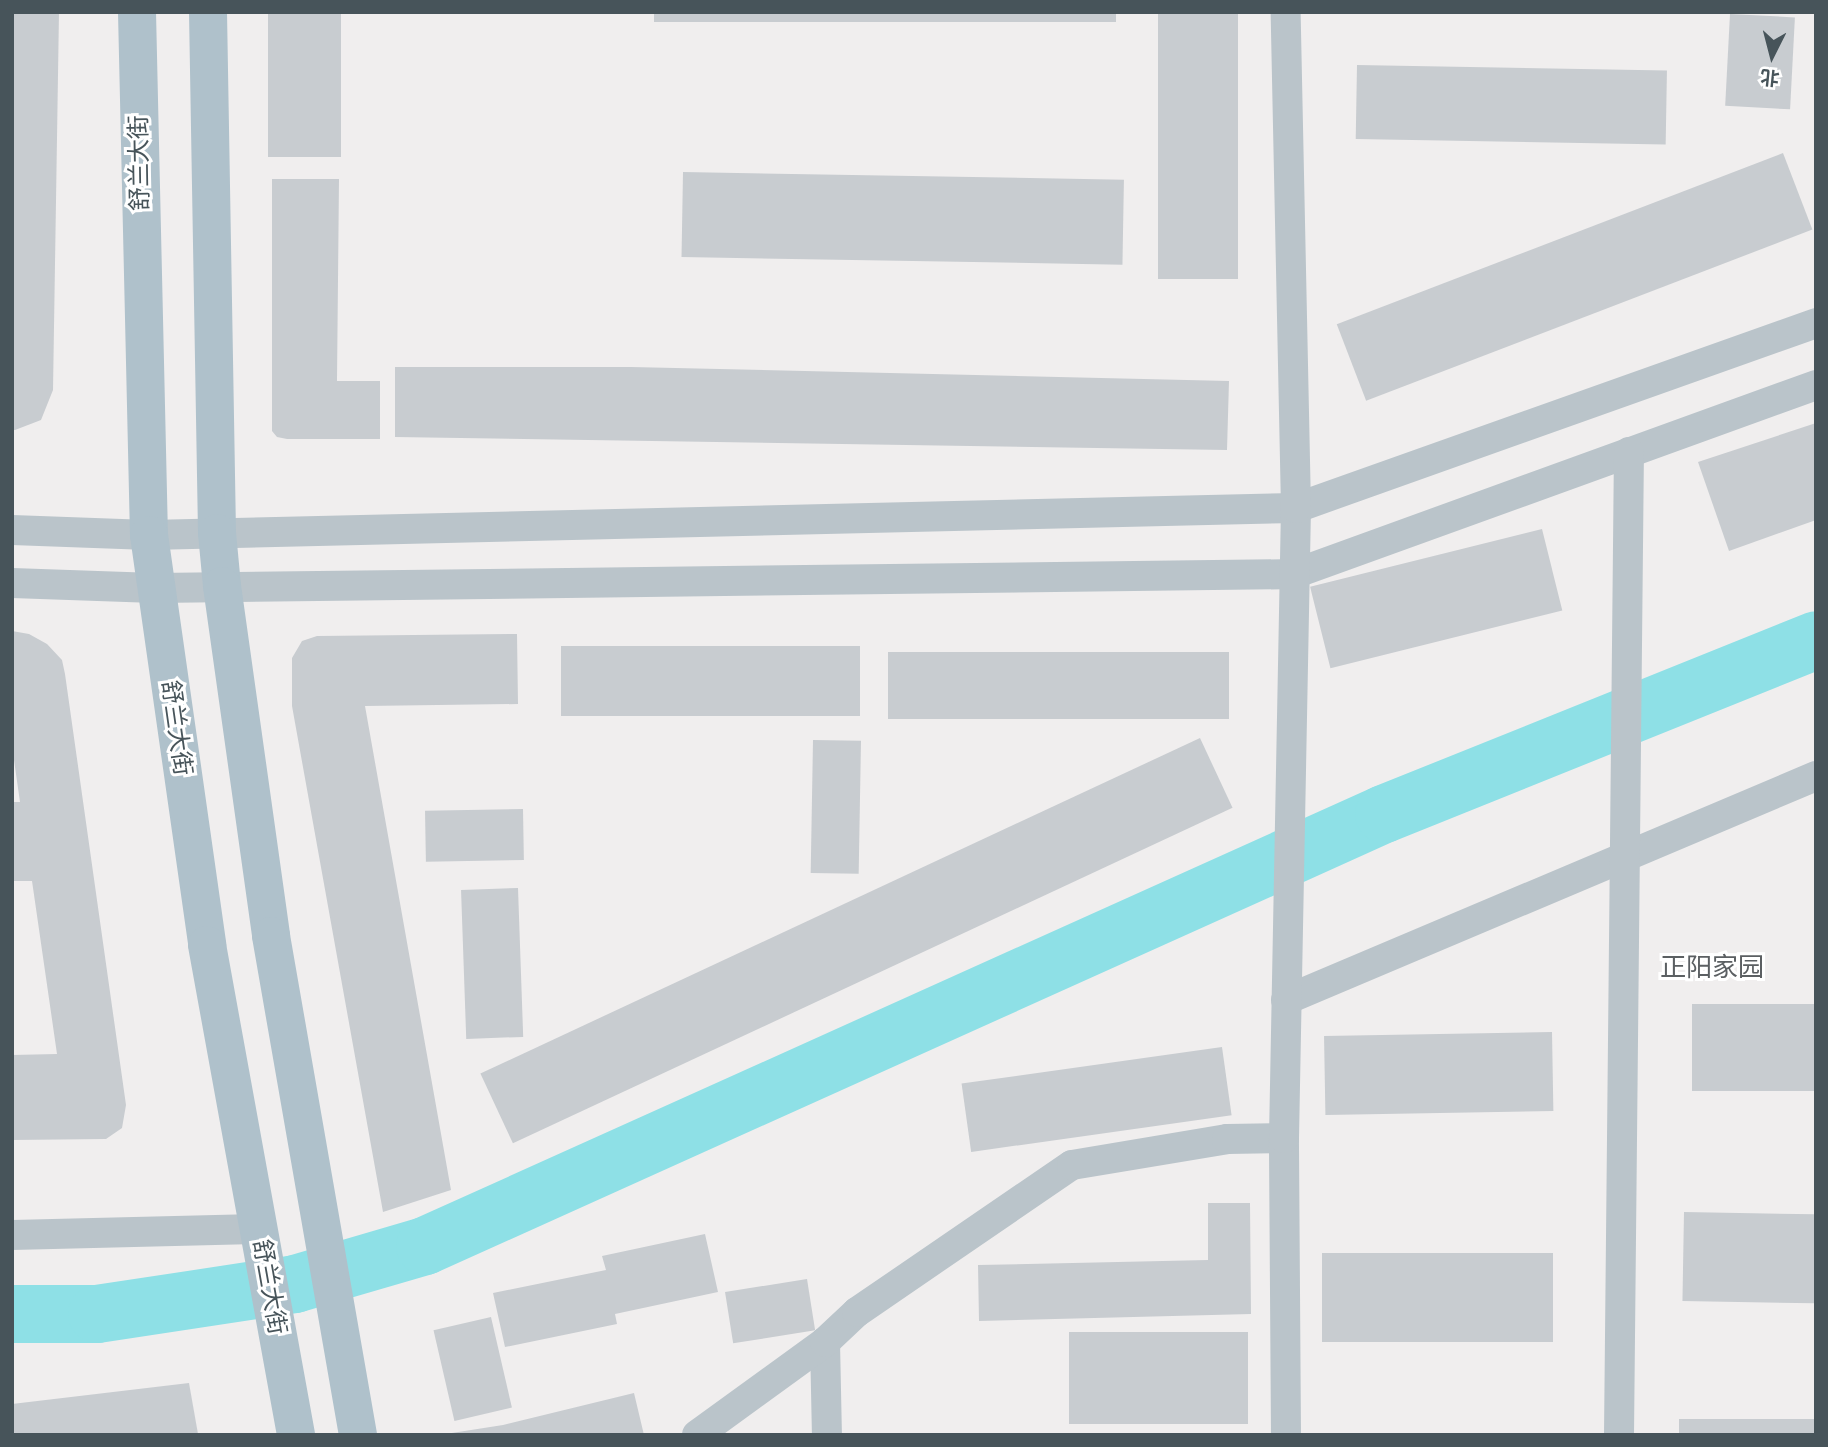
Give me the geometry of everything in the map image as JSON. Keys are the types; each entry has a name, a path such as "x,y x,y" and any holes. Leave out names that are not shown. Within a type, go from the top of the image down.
{"main road":[{"name":"舒兰大街","path":"137,12 149,534 155,588 207,945 294,1420"},
{"path":"208,12 217,533 222,586 271,936 358,1435"}],"street":[{"path":"1286,12 1296,508 1284,1138 1286,1435"},
{"path":"12,530 217,533 1296,508 1816,323"},
{"path":"12,583 155,588 1294,574 1816,385"},
{"path":"1619,1435 1629,452"},
{"path":"1287,987 1625,846 1816,776"},
{"path":"697,1435 825,1342 857,1312 1072,1165 1227,1139 1284,1138"},
{"path":"12,1235 259,1231"},
{"path":"825,1342 827,1435"}],"building":[{"path":"12,12 59,12 53,390 41,420 15,430 12,430"},
{"path":"268,12 341,12 341,157 268,157"},
{"path":"654,12 1116,12 1116,22 654,22"},
{"path":"1158,12 1238,12 1238,279 1158,279"},
{"path":"1730,14 1795,17 1790,109 1725,106"},
{"path":"1357,65 1667,70 1666,144 1356,139"},
{"path":"1783,153 1812,230 1366,401 1337,324"},
{"path":"683,172 1124,180 1122,265 682,257"},
{"path":"272,179 339,179 337,381 380,381 380,439 287,439 277,437 272,431"},
{"path":"395,367 631,367 1229,381 1227,450 395,437"},
{"path":"1816,423 1816,520 1729,551 1698,462"},
{"path":"1542,529 1562,611 1330,668 1310,587"},
{"path":"12,631 29,634 47,644 62,660 65,674 126,1105 122,1128 106,1139 12,1140 12,1055 57,1054 32,881 12,881 12,802 20,802 12,746"},
{"path":"517,634 518,704 365,706 451,1190 383,1212 292,706 292,658 302,641 317,636"},
{"path":"561,646 860,646 860,716 561,716"},
{"path":"888,652 1229,652 1229,719 888,719"},
{"path":"1200,738 1233,808 513,1143 480,1074"},
{"path":"813,740 861,741 859,874 811,873"},
{"path":"523,809 524,860 426,862 425,811"},
{"path":"518,888 523,1037 466,1039 461,890"},
{"path":"1692,1004 1816,1004 1816,1091 1692,1091"},
{"path":"1552,1032 1553,1111 1325,1115 1324,1036"},
{"path":"1222,1047 1232,1115 971,1152 962,1084"},
{"path":"1208,1203 1250,1203 1251,1314 979,1321 978,1265 1208,1260"},
{"path":"1684,1212 1816,1214 1814,1303 1682,1301"},
{"path":"705,1234 718,1292 615,1314 617,1324 505,1347 493,1293 606,1270 602,1256"},
{"path":"1322,1253 1553,1253 1553,1342 1322,1342"},
{"path":"807,1279 815,1330 733,1343 725,1292"},
{"path":"491,1317 512,1408 454,1421 434,1330"},
{"path":"1069,1332 1248,1332 1248,1424 1069,1424"},
{"path":"189,1383 198,1434 12,1435 12,1404"},
{"path":"634,1393 644,1435 439,1435 503,1425"},
{"path":"1679,1419 1816,1419 1816,1435 1679,1435"}],"waterway":[{"path":"12,1314 97,1314 295,1284 425,1246 1384,814 1816,640"}],"district":[{"name":"正阳家园","path":"1712,968"}]}
